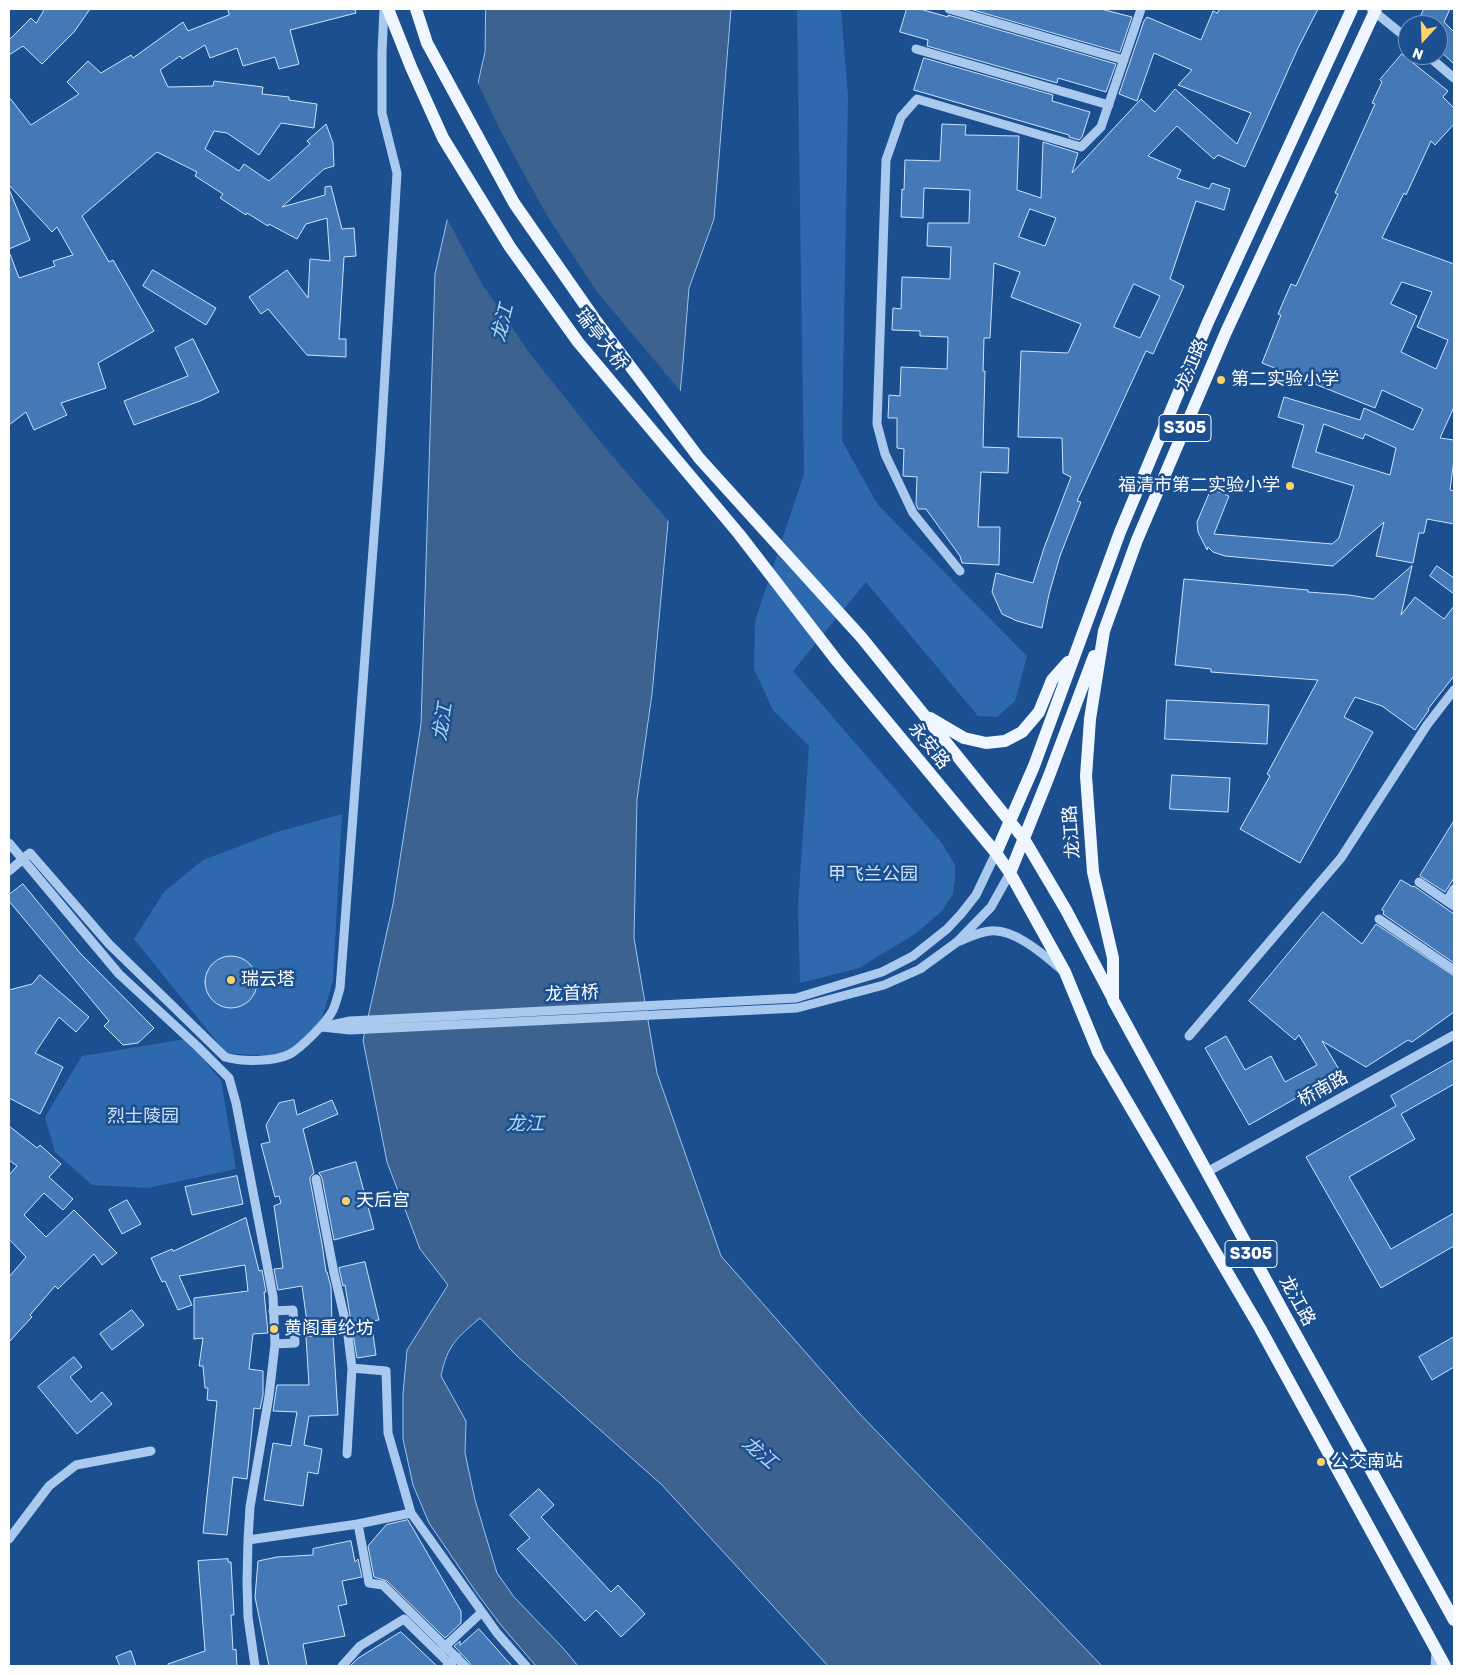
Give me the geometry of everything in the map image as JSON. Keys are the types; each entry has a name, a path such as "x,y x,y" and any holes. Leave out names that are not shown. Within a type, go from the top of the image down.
{"main road":[{"name":"瑞亭大桥","path":"388,9 411,66 444,138 510,247 578,342 738,534 837,661"},
{"name":"瑞亭大桥","path":"416,9 427,43 514,203 594,318 698,458 862,638"},
{"name":"龙江路","path":"996,853 1034,766 1120,532 1208,322 1352,9"},
{"name":"龙江路","path":"1373,10 1226,332 1137,540 1104,631 1090,719 1086,776 1093,872 1113,958 1113,1000 1454,1620"},
{"path":"1010,873 1104,631"},
{"name":"永安路","path":"862,638 1024,839 1058,896 1113,1000"},
{"path":"922,713 964,738 986,743 1004,741 1022,732 1039,712 1052,680 1073,657"},
{"name":"永安路","path":"837,661 996,853 1010,873 1065,972"},
{"name":"S305","path":"1065,972 1098,1052 1260,1328 1445,1666"}],"street":[{"path":"9,871 30,853 109,944 225,1057 235,1060 269,1059 290,1054 322,1027 333,1009 340,988 380,456 397,173 382,113 384,9"},
{"path":"949,9 1124,60"},
{"path":"960,571 913,513 885,454 876,424 886,160 892,140 901,117 917,99 1081,147 1102,127 1141,9"},
{"path":"1373,10 1398,31"},
{"path":"916,49 1109,105"},
{"path":"1439,65 1454,78"},
{"path":"1189,1036 1341,858 1427,725 1454,690"},
{"path":"9,843 119,974 229,1078 236,1102 267,1266 272,1296 275,1344 269,1396 250,1507 247,1582 248,1617 255,1666"},
{"name":"龙首桥","path":"350,1026 796,998 882,972 913,956 947,929 962,914 976,895 996,853"},
{"path":"957,942 991,907 1010,873"},
{"path":"1419,882 1451,904 1454,889"},
{"path":"1379,919 1454,970"},
{"path":"957,942 979,933 992,931 1010,935 1031,944 1065,972"},
{"name":"龙首桥","path":"350,1026 797,1008 884,985 920,969 957,942"},
{"path":"322,1027 350,1026"},
{"name":"桥南路","path":"1207,1172 1454,1035"},
{"path":"316,1179 334,1272 348,1328 352,1368 347,1454"},
{"path":"273,1311 293,1310 295,1332 295,1343 275,1344"},
{"path":"295,1332 348,1328"},
{"path":"352,1368 386,1371 388,1434 411,1513 482,1612 526,1666"},
{"path":"9,1539 49,1486 76,1465 151,1451"},
{"path":"248,1540 358,1524 411,1513"},
{"path":"358,1524 369,1583 383,1585 465,1666"},
{"path":"438,1653 482,1612"},
{"path":"342,1666 360,1646 404,1619 452,1666"},
{"path":"1435,1666 1436,1652"},
{"path":"447,1666 457,1657"}],"green space":[{"name":"甲飞兰公园","path":"797,9 841,9 848,96 842,441 878,505 1027,656 1015,701 997,717 978,716 866,582 793,671 941,842 955,865 953,894 942,911 915,934 859,968 800,983 798,906 809,746 773,710 754,669 755,621 804,474"},
{"path":"342,814 333,981 322,1018 314,1029 287,1051 265,1056 226,1053 134,939 164,892 203,860 277,832"},
{"name":"烈士陵园","path":"186,1039 221,1080 236,1169 148,1188 92,1185 55,1152 45,1117 82,1056"}],"water":[{"name":"龙江","path":"486,9 731,9 714,219 689,288 652,694 637,799 634,938 657,1073 721,1256 858,1412 1102,1666 828,1666 662,1485 517,1356 480,1318 454,1342 443,1365 441,1376 466,1421 465,1453 475,1500 497,1573 514,1597 578,1666 536,1666 500,1624 476,1592 429,1523 413,1485 403,1439 403,1394 407,1350 448,1285 420,1249 387,1162 363,1040 393,904 421,724 435,274 485,52"}],"pier":[{"path":"476,79 500,130 546,214 597,292 683,394 671,524 602,444 531,355 482,284 446,217"}],"building":[{"path":"45,9 90,9 74,32 42,64 23,46 9,55 9,40 31,18 36,23"},
{"path":"228,9 355,9 356,13 290,30 299,64 279,69 275,57 243,66 237,48 210,58 205,45 182,59 180,56 160,70 168,87 213,86 214,81 263,87 262,94 289,97 289,100 317,104 314,128 281,123 259,155 227,133 214,131 205,149 239,171 244,164 269,181 310,144 307,141 326,124 333,143 334,166 324,169 282,207 325,195 325,187 331,186 342,229 354,228 356,256 344,257 339,339 346,339 346,357 307,355 268,309 261,314 249,297 287,270 308,298 310,259 330,261 327,218 306,224 297,239 269,224 268,226 247,213 246,215 220,198 223,194 195,176 197,172 157,152 82,216 109,262 113,260 154,331 98,363 106,388 61,403 67,415 34,430 26,412 9,425 9,254 19,278 55,266 53,261 73,255 57,227 52,232 9,185 9,97 31,125 79,94 67,82 88,61 101,73 131,55 133,58 183,22 188,31 229,15"},
{"path":"907,9 920,9 948,17 948,15 1116,64 1106,92 1058,78 1057,83 927,46 928,40 900,32"},
{"path":"970,9 1101,9 1132,17 1120,52"},
{"path":"1220,9 1318,9 1298,48 1245,167 1218,155 1214,159 1177,126 1148,156 1181,170 1177,178 1209,189 1212,183 1230,189 1224,210 1196,201 1170,279 1184,286 1153,354 1146,351 1077,501 1081,502 1060,556 1042,628 1017,621 1002,614 992,592 996,573 1033,583 1071,477 1063,473 1062,438 1018,437 1021,351 1068,353 1081,324 1011,297 1020,272 994,263 990,338 984,338 983,447 1009,448 1008,473 981,472 978,527 1000,527 999,565 962,563 960,556 926,509 918,509 916,504 917,477 903,476 904,449 897,448 897,418 888,418 889,395 900,396 901,367 947,369 948,337 920,336 920,331 892,330 893,308 901,309 902,277 950,279 951,247 927,246 928,223 969,223 970,190 924,188 923,218 901,217 905,160 940,161 942,124 966,125 965,135 1019,136 1017,190 1041,198 1043,142 1078,153 1072,173 1141,99 1155,112 1175,89 1237,144 1251,113 1178,85 1192,70 1154,53 1137,101 1119,94 1147,17 1201,40 1213,11 1217,13","holes":["1030,209 1056,218 1045,246 1019,237","1134,284 1160,296 1140,338 1114,327"]},
{"path":"1424,9 1450,9 1447,15 1421,15"},
{"path":"1448,26 1454,32 1454,64 1448,58"},
{"path":"924,58 1053,95 1052,101 1090,112 1082,137 1079,140 1069,137 1069,135 914,90"},
{"path":"1398,59 1398,65 1416,65 1448,91 1443,97 1454,108 1454,124 1435,145 1431,141 1406,195 1404,193 1382,238 1454,264 1454,407 1440,438 1454,440 1454,460 1450,490 1454,491 1454,524 1427,519 1424,533 1419,533 1413,563 1376,556 1384,522 1333,566 1225,556 1213,552 1208,547 1207,550 1198,532 1197,522 1211,489 1229,496 1214,534 1332,544 1339,538 1354,486 1292,467 1304,425 1278,417 1284,397 1360,420 1364,408 1413,430 1423,409 1382,390 1375,408 1262,363 1281,315 1278,314 1291,284 1296,286 1338,194 1335,193 1375,104 1372,103 1382,82 1380,80","holes":["1402,282 1432,292 1417,327 1448,340 1436,369 1401,352 1417,316 1391,304","1324,424 1363,439 1365,434 1396,448 1390,475 1316,452"]},
{"path":"9,189 30,240 9,249"},
{"path":"153,270 216,308 206,325 143,286"},
{"path":"193,339 219,392 200,401 134,425 124,401 188,376 175,348"},
{"path":"1412,566 1401,615 1415,597 1444,619 1454,606 1454,676 1428,709 1415,730 1382,706 1355,697 1344,717 1373,732 1300,863 1240,829 1270,776 1267,774 1318,680 1211,672 1211,669 1175,665 1184,579 1308,590 1308,592 1373,599"},
{"path":"1437,566 1454,578 1454,594 1430,576"},
{"path":"1167,700 1269,705 1267,744 1165,739"},
{"path":"1172,775 1230,778 1228,812 1170,809"},
{"path":"1454,821 1454,878 1445,892 1420,876"},
{"path":"1401,880 1414,886 1454,914 1454,963 1383,914 1384,911 1382,910"},
{"path":"23,884 80,953 154,1028 138,1043 123,1045 104,1026 109,1021 9,901 9,895"},
{"path":"1323,912 1362,944 1376,924 1454,976 1454,1012 1412,1042 1408,1040 1366,1067 1322,1041 1343,1076 1328,1085 1326,1081 1249,1125 1205,1048 1226,1036 1245,1070 1271,1056 1285,1082 1317,1065 1299,1035 1295,1040 1249,1001"},
{"name":"瑞云塔","path":"226,956 236,956 250,963 257,977 257,987 250,1001 236,1008 226,1008 216,1004 209,997 205,987 205,977 209,967 216,960"},
{"path":"40,975 89,1017 76,1032 59,1017 35,1053 63,1067 40,1114 9,1098 9,990 32,984"},
{"path":"1454,1060 1454,1084 1401,1114 1415,1139 1349,1177 1391,1249 1454,1213 1454,1246 1381,1288 1306,1157 1396,1106 1391,1096"},
{"path":"294,1100 297,1115 332,1100 338,1114 303,1129 314,1173 310,1180 326,1272 331,1287 332,1323 305,1325 305,1322 307,1322 302,1286 278,1290 274,1269 283,1268 274,1206 281,1203 279,1196 275,1197 261,1144 270,1142 266,1125 279,1103"},
{"path":"9,1126 37,1148 40,1145 61,1164 49,1177 73,1199 63,1210 44,1193 24,1215 46,1237 74,1210 117,1253 102,1265 94,1254 58,1289 55,1286 30,1315 32,1317 9,1342 9,1277 26,1257 9,1239 9,1175 17,1166 9,1160"},
{"name":"天后宫","path":"356,1162 374,1229 334,1240 322,1178 319,1173"},
{"path":"237,1176 243,1204 192,1215 185,1187"},
{"path":"127,1200 141,1224 122,1234 109,1210"},
{"path":"246,1218 259,1271 262,1270 266,1292 264,1292 268,1333 253,1334 249,1369 263,1371 263,1395 260,1409 254,1408 247,1479 233,1477 227,1535 203,1533 217,1401 207,1400 208,1388 205,1388 203,1366 199,1366 203,1338 194,1339 194,1298 248,1291 245,1265 179,1276 192,1305 178,1310 165,1281 162,1282 151,1258 172,1249 173,1251"},
{"path":"365,1262 379,1320 371,1321 376,1355 357,1358 345,1285 343,1286 339,1268"},
{"path":"132,1310 144,1325 112,1350 100,1334"},
{"path":"333,1335 338,1415 309,1416 304,1445 322,1449 318,1474 308,1472 303,1506 264,1500 273,1443 291,1446 297,1412 273,1411 277,1385 309,1385 306,1337"},
{"path":"1454,1337 1454,1367 1432,1380 1419,1357"},
{"path":"74,1357 82,1367 70,1377 91,1402 102,1392 112,1404 77,1434 38,1387"},
{"path":"539,1489 554,1505 541,1517 611,1592 618,1585 645,1614 621,1637 596,1610 585,1621 517,1549 530,1538 510,1515"},
{"path":"408,1520 461,1611 461,1623 445,1638 387,1581 374,1577 368,1546 386,1525"},
{"path":"351,1541 355,1562 358,1559 362,1577 342,1581 347,1604 338,1606 345,1636 303,1644 307,1666 269,1666 255,1597 258,1561 277,1557 313,1555 313,1549"},
{"path":"228,1559 228,1562 231,1562 234,1615 231,1615 233,1650 236,1649 237,1666 168,1666 168,1664 205,1651 198,1561"},
{"path":"479,1629 512,1666 471,1666 454,1646 460,1641 460,1645"},
{"path":"401,1632 437,1666 350,1666 357,1659"},
{"path":"131,1651 136,1666 120,1666 116,1657"}],"place":[{"name":"第二实验小学","path":"1221,380"},
{"name":"福清市第二实验小学","path":"1290,486"},
{"name":"瑞云塔","path":"231,980"},
{"name":"天后宫","path":"346,1201"},
{"name":"黄阁重纶坊","path":"274,1329"},
{"name":"公交南站","path":"1321,1462"}]}
